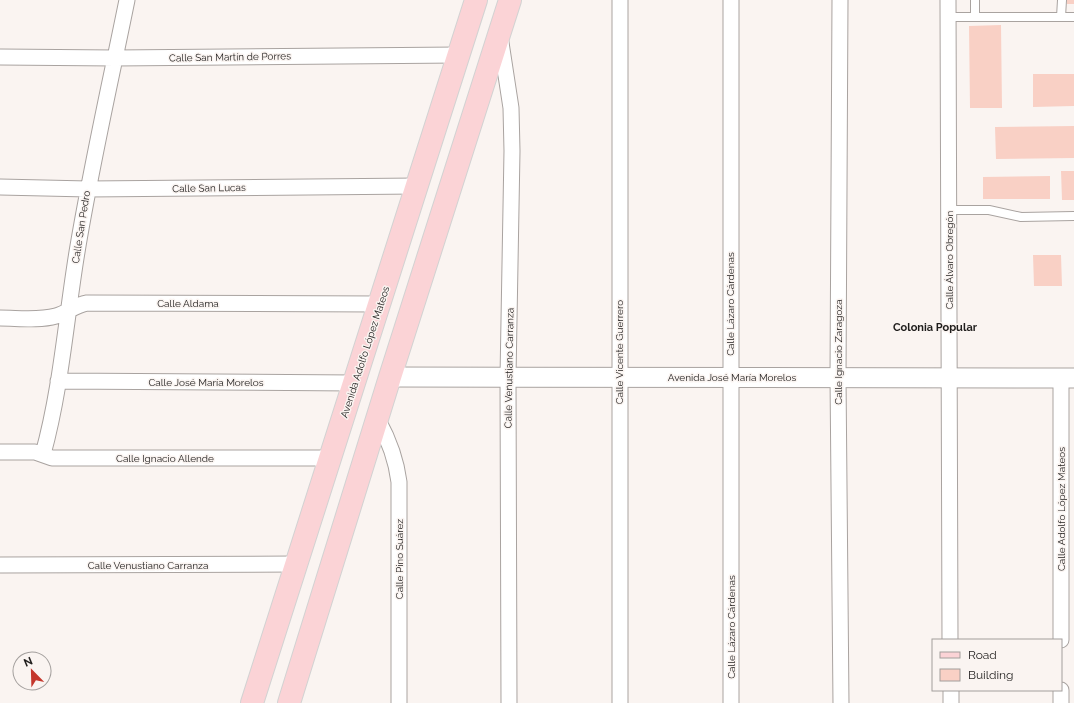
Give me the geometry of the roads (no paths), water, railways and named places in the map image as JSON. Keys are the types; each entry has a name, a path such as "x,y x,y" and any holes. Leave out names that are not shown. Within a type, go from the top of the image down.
{"main road":[{"name":"Avenida Adolfo López Mateos","path":"252,703 418,186 476,0"},
{"path":"289,703 378,420 390,377 510,0"}],"street":[{"name":"Calle San Pedro","path":"42,454 52,421 88,189 127,0"},
{"name":"Calle Vicente Guerrero","path":"620,0 620,703"},
{"name":"Calle Lázaro Cárdenas","path":"731,0 731,703"},
{"name":"Calle Ignacio Zaragoza","path":"840,0 838,377 841,703"},
{"name":"Calle Álvaro Obregón","path":"948,0 950,639"},
{"name":"Calle Venustiano Carranza","path":"500,33 511,108 512,151 508,378 509,703"},
{"name":"Calle San Martín de Porres","path":"0,57 115,58 459,55"},
{"name":"Calle San Lucas","path":"0,187 88,189 418,186"},
{"name":"Calle Aldama","path":"0,318 47,319 68,311 78,305 87,303 380,304"},
{"name":"Avenida José María Morelos","path":"390,377 1067,378"},
{"name":"Calle Adolfo López Mateos","path":"1061,639 1067,378"},
{"name":"Calle José María Morelos","path":"58,381 354,383"},
{"name":"Calle Pino Suárez","path":"378,420 390,443 396,459 399,482 399,703"},
{"name":"Calle Ignacio Allende","path":"0,452 35,452 52,458 331,458"},
{"name":"Calle Venustiano Carranza","path":"0,565 296,564"},
{"path":"950,691 951,703"},
{"path":"1061,691 1061,703"}],"lane":[{"path":"975,0 975,17"},
{"path":"1061,17 1062,0"},
{"path":"948,17 1074,17"},
{"path":"948,210 989,210 1021,217 1074,216"}],"district":[{"name":"Colonia Popular","path":"935,327"}]}
